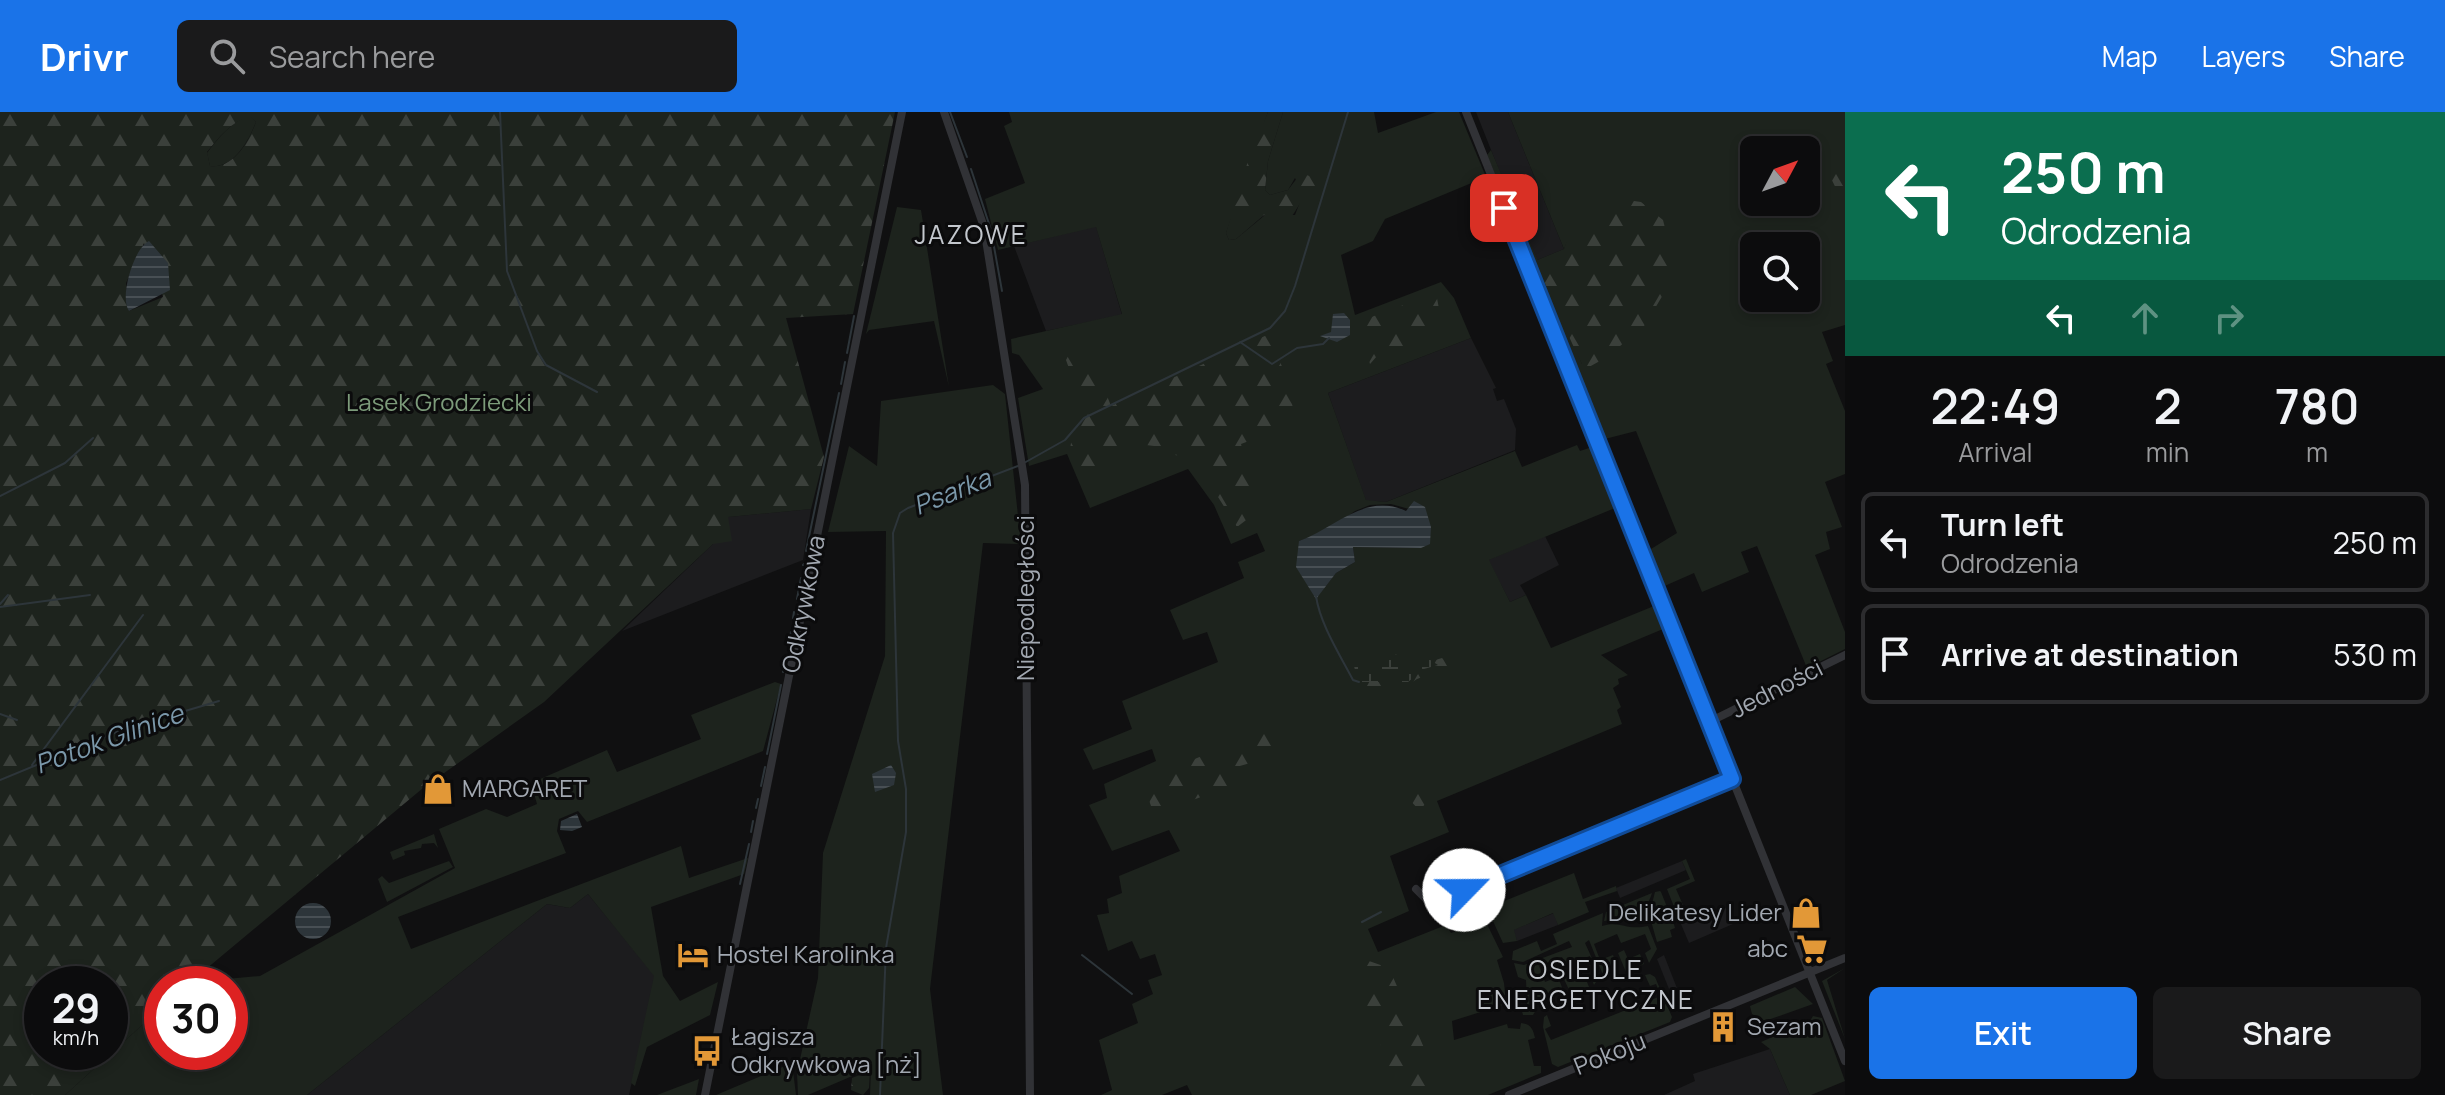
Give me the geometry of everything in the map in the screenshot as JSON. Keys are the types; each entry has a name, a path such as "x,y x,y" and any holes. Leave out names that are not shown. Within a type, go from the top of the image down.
{"street":[{"name":"Odkrywkowa","path":"705,1095 902,112"},
{"name":"Niepodległości","path":"944,112 984,227 1023,472 1030,1095"},
{"path":"1466,112 1845,1061"},
{"name":"Jedności","path":"1709,722 1845,655"},
{"path":"1416,889 1429,902 1448,897 1732,779"},
{"name":"Pokoju","path":"1509,1095 1845,958"}],"shaded area":[{"path":"1476,112 1508,112 1564,249 1535,261"},
{"path":"1096,226 1122,315 1046,331 1014,246"},
{"path":"149,241 168,263 170,290 129,311 126,295 130,273 138,253"},
{"path":"1344,313 1350,320 1350,335 1337,342 1320,336 1331,332 1333,314"},
{"path":"1471,338 1496,388 1493,389 1497,401 1504,399 1516,429 1515,450 1386,502 1366,501 1328,393"},
{"path":"1414,501 1425,507 1431,527 1430,544 1421,548 1353,547 1355,562 1336,573 1316,599 1296,567 1299,541 1364,509 1391,506 1406,511"},
{"path":"811,509 803,560 622,631 713,544 728,517"},
{"path":"1545,536 1559,565 1520,585 1526,595 1510,602 1488,560"},
{"path":"891,765 896,773 894,785 875,792 872,774"},
{"path":"577,814 582,827 572,831 560,830 561,821"},
{"path":"1682,861 1686,870 1620,898 1616,888"},
{"path":"588,894 655,976 629,1095 307,1095 547,904 570,908"},
{"path":"313,903 326,908 331,921 326,934 313,939 300,934 295,921 300,908"},
{"path":"1707,906 1711,915 1726,908 1733,924 1689,943 1678,917"},
{"path":"1554,913 1558,925 1517,941 1513,930"},
{"path":"1664,955 1682,1001 1675,1004 1657,959"},
{"path":"1770,1049 1790,1095 1664,1095 1695,1081 1693,1074"}],"green space":[{"name":"Lasek Grodziecki","path":"0,112 895,112 853,314 786,318 824,457 811,509 728,517 732,541 713,544 544,702 423,788 210,966 144,966 144,1023 128,1038 128,966 24,966 24,1070 93,1070 65,1095 0,1095","holes":["250,116 256,122 233,158 219,166 210,166 207,152 231,126","144,243 163,297 129,311 126,283"]},
{"path":"1009,112 1268,112 1226,233 1229,240 1236,239 1265,215 1295,215 1303,194 1295,178 1288,190 1270,195 1265,190 1268,161 1283,112 1374,112 1378,133 1436,112 1459,112 1486,177 1385,219 1373,241 1341,255 1355,315 1441,282 1454,298 1471,338 1328,393 1366,500 1386,502 1515,451 1522,467 1577,445 1580,451 1592,447 1615,508 1489,560 1510,602 1526,595 1551,648 1654,606 1663,629 1601,655 1628,675 1618,679 1619,684 1613,688 1621,707 1617,710 1622,724 1437,801 1449,832 1390,856 1409,911 1368,929 1378,952 1446,925 1451,933 1485,920 1503,957 1497,960 1506,1004 1452,1021 1454,1040 1507,1024 1508,1028 1520,1029 1521,1023 1527,1024 1535,1038 1528,1040 1534,1066 1541,1066 1541,1073 1488,1095 1192,1095 1187,1085 1162,1095 1101,1095 1112,1090 1099,1040 1138,1023 1132,1004 1153,994 1148,980 1162,975 1155,954 1140,959 1132,941 1108,951 1097,915 1109,913 1107,899 1122,893 1119,876 1180,851 1169,830 1112,851 1089,805 1107,798 1104,784 1156,761 1152,749 1093,770 1083,749 1132,729 1122,701 1218,662 1207,632 1183,640 1170,610 1244,578 1238,562 1265,551 1257,533 1231,544 1214,505 1188,469 1090,508 1067,454 1029,466 1018,398 1043,389 1019,355 1012,353 1011,339 1122,314 1096,227 998,250 985,199 1025,183 1004,126 1012,122","holes":["1391,504 1409,509 1421,548 1353,547 1355,562 1336,573 1316,598 1299,541 1327,531 1355,511 1370,505"]},
{"path":"1268,112 1283,112 1268,161 1265,190 1270,195 1288,190 1301,173 1315,178 1315,186 1284,224 1264,215 1236,239 1229,240 1226,233 1248,161"},
{"path":"1508,112 1845,112 1845,325 1822,332 1833,361 1826,364 1845,411 1845,474 1825,482 1842,527 1826,532 1830,549 1815,555 1845,632 1845,649 1807,668 1757,546 1741,552 1749,572 1702,592 1694,573 1660,588 1646,552 1677,533 1636,431 1601,440 1512,214 1516,210 1582,364 1567,242 1564,249"},
{"path":"250,115 256,122 239,152 226,163 210,166 207,153 231,126"},
{"path":"1491,150 1512,200 1505,199 1487,155"},
{"path":"1845,160 1845,207 1828,172 1830,165"},
{"path":"1620,199 1641,202 1663,220 1670,248 1670,283 1645,325 1607,357 1589,367 1582,364 1535,261 1564,249 1569,234 1589,226"},
{"path":"897,207 921,210 949,387 934,321 869,330 866,334"},
{"path":"1436,293 1443,330 1386,361 1377,356 1370,364 1358,322"},
{"path":"1267,335 1286,378 1294,424 1241,444 1258,511 1237,527 1194,459 1175,455 1170,448 1146,445 1127,455 1106,453 1094,483 1084,481 1071,453 1072,441 1085,413 1066,360 1072,349 1081,346 1089,350 1111,406"},
{"path":"993,385 1005,394 1021,544 983,543 930,989 943,1095 870,1095 871,1068 808,1095 798,1095 797,1073 818,978 823,853 885,656 886,531 828,532 849,446 877,466 881,401"},
{"path":"1399,651 1415,661 1442,658 1454,665 1417,679 1394,694 1369,700 1357,666 1378,654"},
{"path":"1399,654 1408,663 1417,665 1421,654 1438,665 1424,669 1408,682 1358,682 1354,666"},
{"path":"775,682 781,684 763,751 587,822 578,811 559,819 557,831 566,853 398,917 411,949 681,846 689,878 748,858 744,874 651,907 663,976 680,1001 718,982 710,1015 647,1047 635,1086 631,1083 654,976 588,894 570,908 547,904 307,1095 65,1095 93,1070 128,1070 128,1038 144,1023 144,1070 248,1070 248,977 260,976 455,868 439,829 486,809 507,817 537,804 531,783 607,750 617,772 701,739 691,715"},
{"path":"1265,730 1272,744 1269,750 1258,760 1236,767 1236,784 1182,804 1163,816 1151,806 1144,785 1154,775 1230,745 1242,733"},
{"path":"1430,771 1435,795 1419,810 1408,798 1407,783 1412,775"},
{"path":"434,834 438,848 434,843 422,844 421,848 404,851 405,855 393,860 390,852"},
{"path":"1686,859 1695,881 1676,889 1687,914 1678,917 1667,889 1690,879 1682,861"},
{"path":"449,861 453,867 387,902 378,879 382,876 389,883"},
{"path":"1574,873 1583,899 1616,886 1617,891 1585,902 1589,912 1558,925 1553,913 1514,930 1517,941 1503,943 1487,908"},
{"path":"1660,891 1671,917 1650,912 1655,892"},
{"path":"1652,893 1640,912 1604,921 1606,912"},
{"path":"1603,913 1602,926 1648,926 1657,949 1649,963 1645,953 1651,949 1645,934 1621,943 1617,934 1594,944 1600,960 1613,955 1618,969 1603,975 1589,940 1585,943 1600,976 1594,985 1590,975 1596,972 1590,956 1566,965 1562,957 1539,966 1545,982 1558,977 1563,990 1528,1007 1530,1012 1536,1010 1533,1015 1523,1015 1521,1007 1527,1004 1526,980 1518,977 1514,963 1524,965 1572,947 1569,941 1523,962 1512,960 1513,951 1537,941 1541,951 1557,944 1553,934"},
{"path":"1649,914 1673,921 1675,928 1670,930 1672,937 1657,942"},
{"path":"1624,950 1628,959 1640,954 1644,964 1626,972 1618,953"},
{"path":"1356,961 1369,961 1389,968 1432,1066 1439,1095 1398,1095 1358,979"},
{"path":"1845,968 1827,980 1845,1039 1822,981"},
{"path":"1569,973 1573,982 1585,977 1589,987 1571,994 1562,975"},
{"path":"1645,975 1655,977 1672,1017 1670,1022 1558,1067 1552,1064 1543,1027 1544,1017 1547,1015 1551,1026 1545,1029 1551,1040 1661,996 1656,984 1650,986"},
{"path":"1795,987 1813,1004 1765,1021 1752,1014 1750,1006"},
{"path":"1813,1016 1822,1018 1845,1081 1811,1095 1790,1095 1770,1049 1761,1042 1810,1021"},
{"path":"792,1063 796,1095 716,1095"},
{"path":"870,1071 869,1088 863,1095 851,1090 852,1078"},
{"path":"699,1079 696,1095 657,1095"}],"waterway":[{"path":"500,112 507,271 537,351 546,365 597,392"},
{"path":"950,112 967,157"},
{"name":"Psarka","path":"1024,463 1065,440 1084,418 1270,328 1285,311 1295,286 1348,112"},
{"path":"971,169 991,230 1002,291"},
{"path":"847,353 854,316"},
{"path":"1240,342 1272,364 1297,348 1323,344 1329,338"},
{"path":"841,384 845,362"},
{"path":"806,551 839,393"},
{"path":"0,496 65,463 93,438"},
{"name":"Psarka","path":"880,1095 886,948 906,832 906,789 898,741 893,533 900,513 908,508 1018,466"},
{"path":"797,599 801,578"},
{"name":"Potok Glinice","path":"0,604 8,595"},
{"path":"0,607 90,595"},
{"path":"1316,596 1331,639 1353,680 1359,682"},
{"path":"793,618 794,612"},
{"path":"32,765 143,615"},
{"path":"789,643 791,632"},
{"path":"783,672 786,656"},
{"path":"767,754 781,685"},
{"name":"Potok Glinice","path":"0,780 124,729 219,701"},
{"path":"0,714 17,720"},
{"path":"761,786 765,767"},
{"path":"756,808 758,799"},
{"path":"751,832 753,821"},
{"path":"740,884 749,844"},
{"path":"1362,922 1381,912"},
{"path":"1082,955 1132,994"}],"place":[{"name":"MARGARET","path":"438,789"},
{"name":"Delikatesy Lider","path":"1806,913"},
{"name":"abc","path":"1812,949"},
{"name":"Hostel Karolinka","path":"693,955"},
{"name":"Sezam","path":"1723,1027"},
{"name":"Łagisza Odkrywkowa [nż]","path":"707,1051"}],"district":[{"name":"JAZOWE","path":"971,235"},
{"name":"OSIEDLE ENERGETYCZNE","path":"1586,985"}],"route":[{"path":"1464,890 1732,779 1504,208"}]}
